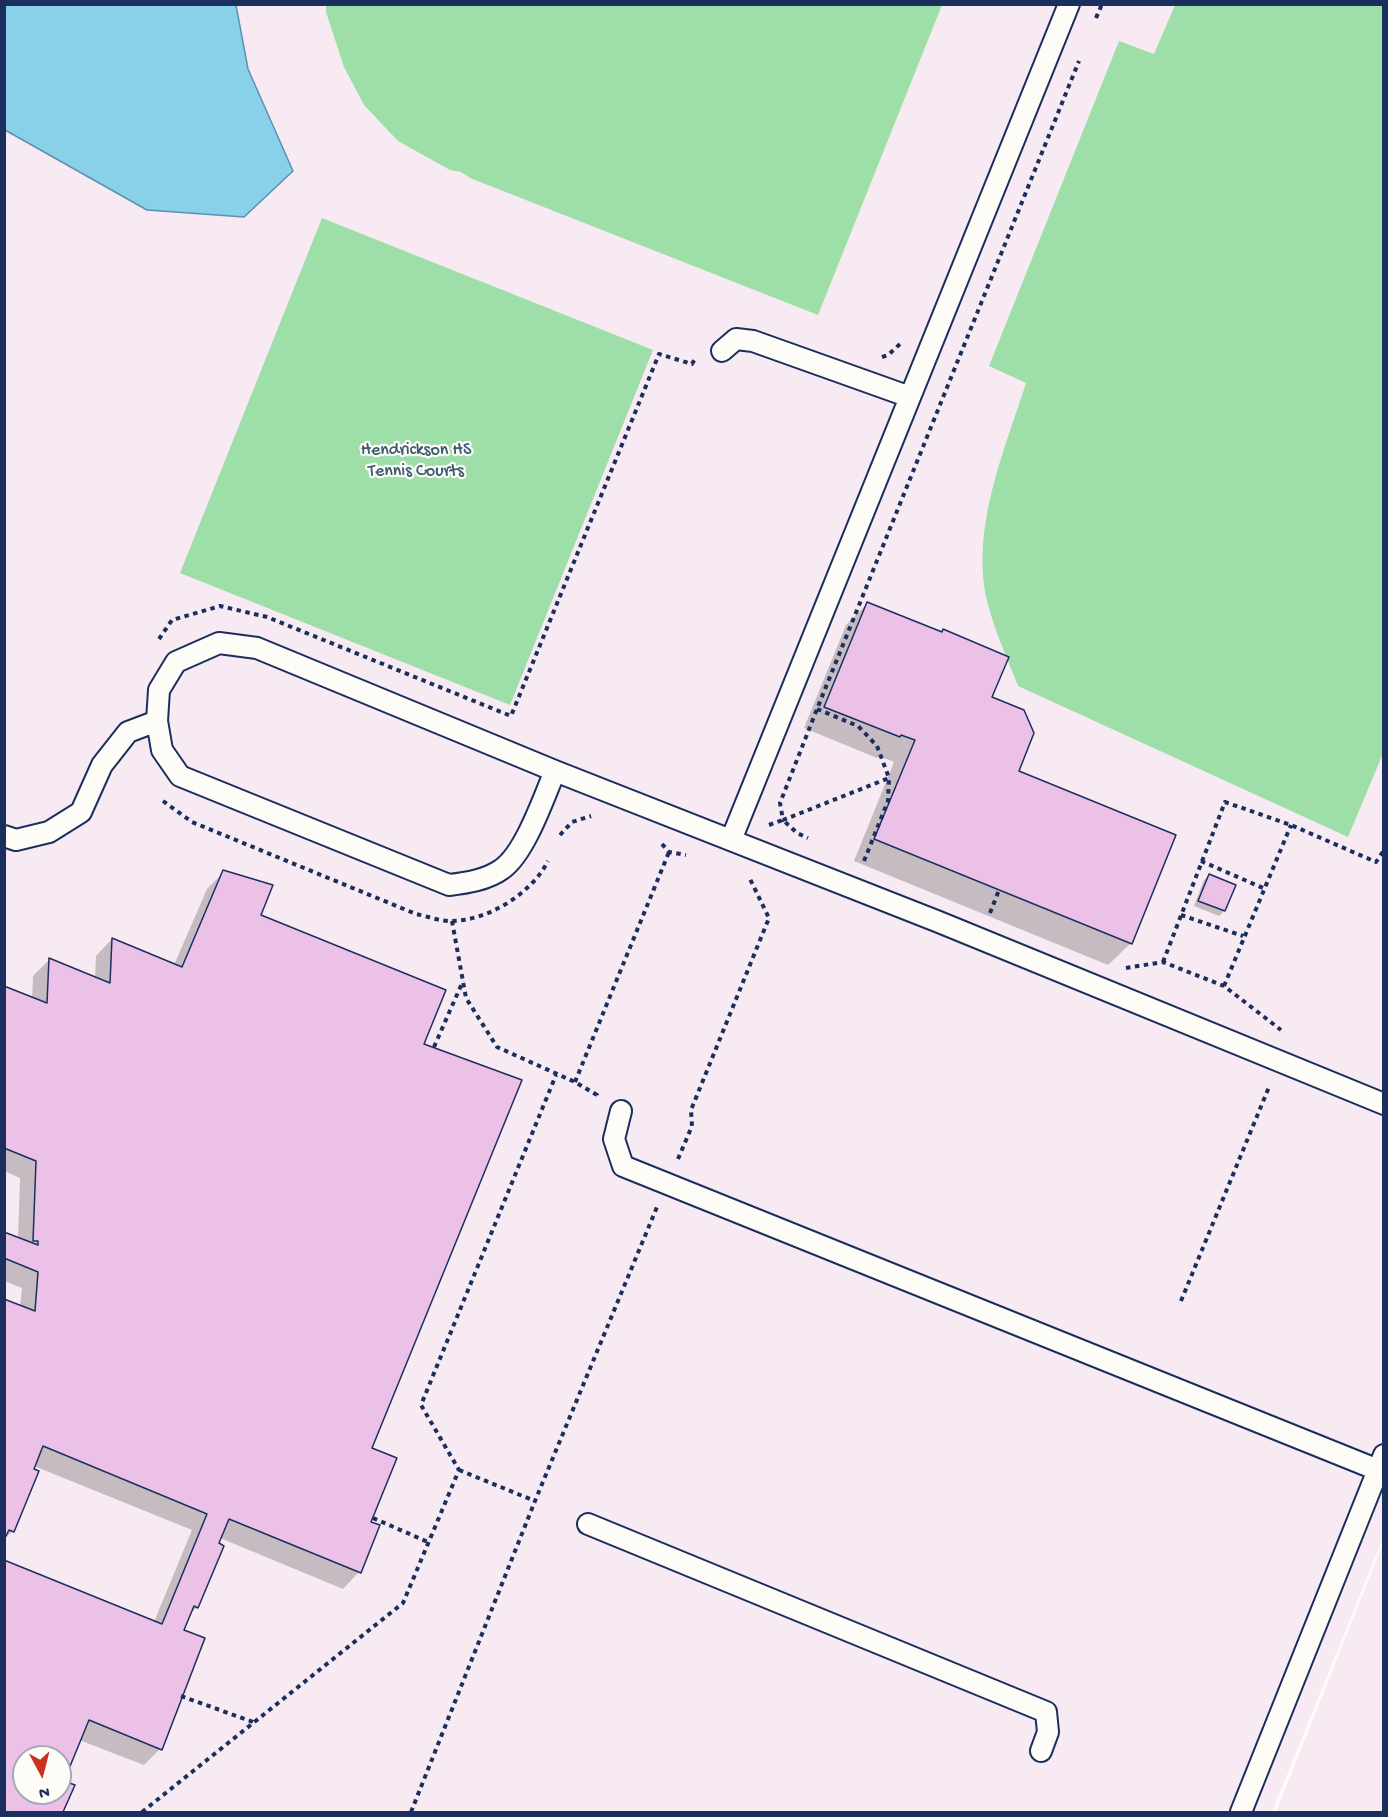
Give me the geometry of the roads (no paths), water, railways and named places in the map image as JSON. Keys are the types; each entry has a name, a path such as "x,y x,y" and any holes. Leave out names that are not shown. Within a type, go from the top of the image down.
{"lane":[{"path":"731,840 1069,4"},
{"path":"722,351 736,339 753,341 910,397"},
{"path":"555,771 522,845 503,869 472,882 449,885 180,776 162,750 157,721 159,690 176,662 219,643 256,648 555,771 864,892 1383,1104"},
{"path":"4,836 16,840 49,832 81,812 102,765 128,732 157,721"},
{"path":"621,1111 614,1139 622,1166 1381,1463 1241,1812"},
{"path":"588,1524 1046,1712 1048,1732 1041,1751"}],"water":[{"path":"5,4 236,5 248,69 293,171 244,217 147,210 5,130"}],"park label":[{"name":"Hendrickson HS Tennis Courts","path":"416,461"}]}
